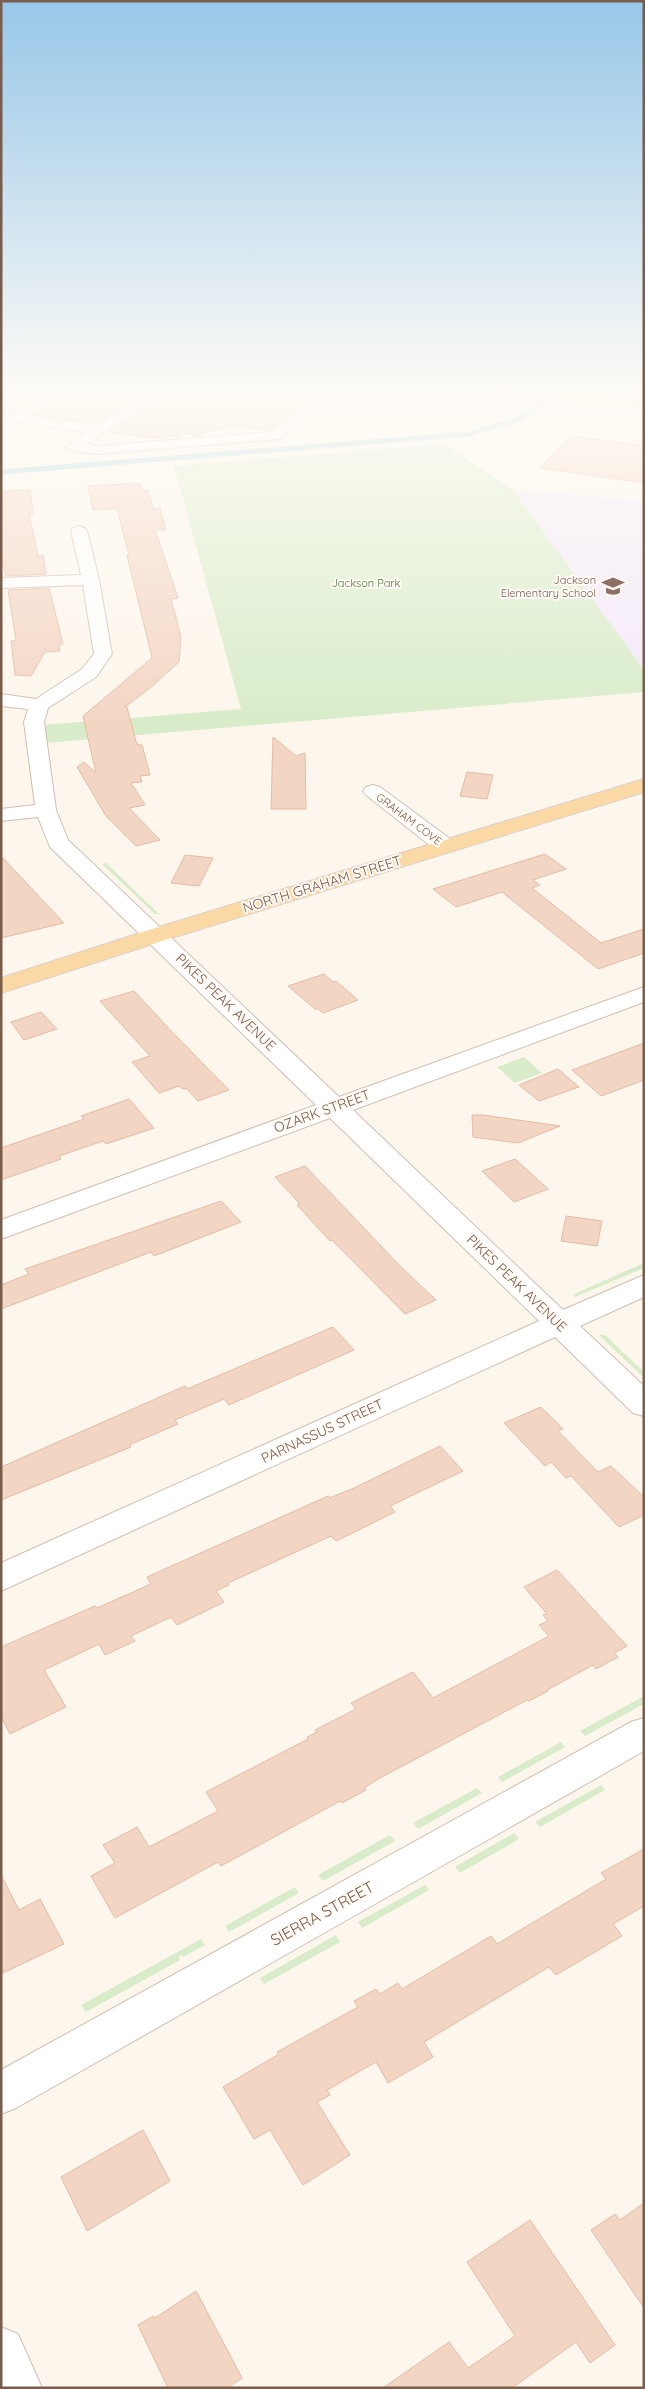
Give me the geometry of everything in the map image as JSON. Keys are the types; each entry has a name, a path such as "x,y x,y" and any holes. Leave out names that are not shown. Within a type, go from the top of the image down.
{"main road":[{"name":"NORTH GRAHAM STREET","path":"1,986 157,935 644,785"}],"street":[{"path":"1,700 39,705 89,673 103,654 91,580 79,531"},
{"path":"1,583 91,580"},
{"name":"PIKES PEAK AVENUE","path":"39,705 34,722 46,810 58,842 157,935 644,1405"},
{"name":"GRAHAM COVE","path":"373,791 445,846"},
{"path":"1,815 46,810"},
{"name":"OZARK STREET","path":"1,1230 334,1106 644,994"},
{"name":"PARNASSUS STREET","path":"1,1578 644,1285"},
{"name":"SIERRA STREET","path":"1,2093 644,1733"},
{"path":"1,2351 18,2388"}],"shaded area":[{"name":"Jackson Elementary School","path":"523,503 644,503 644,670"}],"green space":[{"name":"Jackson Park","path":"184,503 523,503 644,670 644,692 46,743 43,725 241,709"},
{"path":"106,863 161,914 155,914 102,864"},
{"path":"524,1057 542,1073 515,1083 497,1067"},
{"path":"644,1263 644,1268 575,1297 574,1294"},
{"path":"599,1335 605,1335 644,1372 644,1378"},
{"path":"644,1696 644,1704 585,1736 580,1731"},
{"path":"561,1742 565,1747 502,1782 498,1777"},
{"path":"601,1785 605,1790 540,1827 535,1822"},
{"path":"477,1788 482,1793 418,1829 413,1823"},
{"path":"514,1833 519,1839 460,1873 455,1867"},
{"path":"390,1835 395,1841 323,1881 318,1875"},
{"path":"425,1885 429,1890 362,1928 358,1922"},
{"path":"295,1887 299,1893 229,1932 225,1926"},
{"path":"336,1935 340,1942 264,1984 260,1978"},
{"path":"201,1939 205,1945 183,1957 179,1956 180,1960 86,2012 81,2005"}],"building":[{"path":"1,503 32,503 33,514 29,514 38,556 43,556 46,574 6,576 4,566 1,566"},
{"path":"92,503 152,503 153,509 160,508 166,530 155,530 178,598 171,599 181,637 179,662 125,707 127,707 137,745 142,745 150,775 140,776 142,782 131,783 145,805 129,808 160,840 136,846 106,816 77,767 84,762 96,773 83,716 152,658 117,509 93,510"},
{"path":"49,588 63,644 59,645 60,651 45,652 31,676 15,675 11,641 16,640 8,590"},
{"path":"273,737 296,756 305,753 306,809 271,809"},
{"path":"467,772 493,775 487,799 460,796"},
{"path":"545,854 566,869 533,880 540,885 532,888 601,943 644,929 644,953 598,969 502,892 456,907 433,889"},
{"path":"185,855 213,858 199,886 171,883"},
{"path":"1,856 64,923 1,938"},
{"path":"324,974 333,982 336,981 358,1000 323,1013 315,1009 288,986"},
{"path":"134,991 229,1090 198,1101 186,1088 183,1089 179,1086 159,1093 132,1062 150,1056 100,1001"},
{"path":"41,1012 57,1029 24,1040 11,1022"},
{"path":"644,1043 644,1080 601,1096 572,1070"},
{"path":"558,1069 579,1087 539,1101 519,1085"},
{"path":"129,1099 154,1128 106,1144 103,1141 59,1156 61,1159 1,1180 1,1148 84,1119 81,1116"},
{"path":"472,1115 560,1126 518,1143 473,1137"},
{"path":"515,1159 548,1189 514,1202 482,1171"},
{"path":"305,1166 400,1266 436,1300 405,1314 332,1240 330,1241 297,1205 300,1204 275,1177"},
{"path":"221,1201 241,1222 154,1256 151,1252 1,1309 1,1285 29,1274 25,1269"},
{"path":"566,1216 602,1221 597,1246 561,1241"},
{"path":"333,1327 354,1350 229,1405 224,1399 175,1420 178,1424 129,1445 131,1447 1,1500 1,1467 185,1386 187,1389"},
{"path":"541,1407 563,1429 558,1431 598,1472 611,1466 644,1497 644,1515 619,1527 571,1476 566,1478 551,1462 545,1466 504,1423"},
{"path":"440,1446 463,1471 390,1506 395,1512 336,1541 331,1536 228,1583 229,1585 216,1591 224,1602 177,1625 171,1617 131,1636 135,1641 105,1655 99,1644 44,1670 66,1707 10,1734 1,1717 1,1647 151,1584 147,1577 328,1496 329,1498 354,1488"},
{"path":"557,1570 627,1646 614,1653 618,1657 596,1669 593,1665 548,1691 529,1701 527,1700 378,1779 364,1788 366,1790 342,1803 340,1801 221,1866 218,1862 115,1918 91,1876 115,1863 103,1845 137,1827 149,1847 218,1811 206,1792 308,1739 307,1737 317,1732 315,1730 356,1709 351,1703 413,1672 433,1698 549,1636 539,1625 548,1621 543,1615 547,1614 524,1587"},
{"path":"644,1849 644,1906 613,1924 622,1936 556,1975 549,1967 424,2042 433,2057 388,2083 376,2062 327,2090 330,2095 317,2102 350,2155 303,2185 270,2130 254,2139 223,2087 279,2054 277,2052 358,2007 354,2001 376,1989 380,1994 398,1983 402,1989 491,1936 497,1944 606,1879 601,1873"},
{"path":"1,1875 19,1910 40,1899 64,1944 1,1974"},
{"path":"143,2130 170,2181 87,2231 61,2177"},
{"path":"644,2203 644,2308 591,2230 615,2214 620,2220"},
{"path":"530,2220 615,2345 590,2363 576,2342 512,2388 383,2388 449,2342 468,2368 515,2336 467,2262"},
{"path":"196,2291 242,2378 227,2388 168,2388 138,2325 153,2316 155,2318"}],"place":[{"name":"Jackson Elementary School","path":"613,586"}]}
